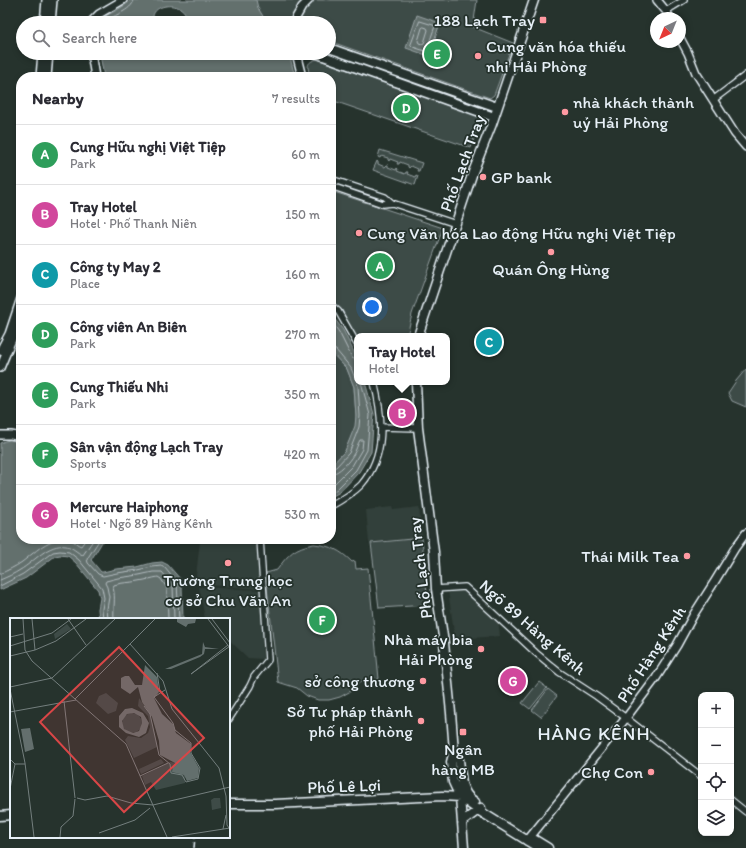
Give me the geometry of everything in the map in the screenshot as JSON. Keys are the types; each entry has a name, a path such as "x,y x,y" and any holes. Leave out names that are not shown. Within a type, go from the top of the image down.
{"main road":[{"name":"Phố Lạch Tray","path":"419,333 473,172 498,107 534,0"},
{"path":"336,51 498,107"},
{"path":"334,60 494,117"},
{"path":"392,81 395,72"},
{"name":"Phố Lạch Tray","path":"416,385 418,428 434,552 436,589 444,643 454,751 459,760 462,784 460,796"},
{"name":"Phố Lạch Tray","path":"454,751 450,762 453,782 460,796"},
{"path":"462,784 470,799 480,809"},
{"path":"460,796 529,839 548,848"},
{"path":"460,796 464,848"},
{"name":"Phố Lê Lợi","path":"230,804 275,804 460,796"},
{"path":"462,822 480,809"},
{"path":"0,816 10,815"},
{"path":"529,839 539,848"}],"street":[{"path":"45,16 46,0"},
{"path":"52,16 53,0"},
{"path":"97,16 123,0"},
{"path":"297,16 302,7 309,0"},
{"path":"657,0 666,11 684,0"},
{"path":"685,48 696,73 735,134 746,148"},
{"path":"40,72 41,60"},
{"path":"47,72 48,60"},
{"path":"92,60 95,72"},
{"path":"298,60 301,72"},
{"path":"713,100 746,75"},
{"path":"336,181 385,198 392,203 456,224"},
{"path":"349,192 352,186"},
{"path":"336,188 383,204 392,203"},
{"path":"336,309 354,339"},
{"path":"0,351 9,334 16,313"},
{"path":"0,368 16,330"},
{"path":"336,503 360,486 376,462 380,450 378,398 375,385"},
{"path":"380,427 418,428"},
{"path":"0,435 16,436"},
{"name":"Phố Hàng Kênh","path":"529,839 626,718 656,678 677,645 694,614 746,533"},
{"path":"230,717 254,677 268,660 260,544"},
{"name":"Ngõ 89 Hàng Kênh","path":"436,589 465,587 553,667 626,718 698,774"},
{"path":"734,802 746,812"}],"shaded area":[{"path":"253,0 477,0 473,27 513,43 494,95 490,98 336,43 336,16 262,16"},
{"path":"320,60 481,117 471,148 336,102 336,72 309,72 308,65 311,62"},
{"path":"380,150 422,163 419,171 411,166 409,168 408,165 400,162 397,164 398,162 390,159 389,161 388,158 381,156 380,158 378,157"},
{"path":"377,161 378,164 385,167 388,165 388,167 396,170 397,168 397,171 405,174 408,172 407,174 415,177 416,175 418,176 415,185 373,170"},
{"path":"336,193 443,228 412,314 408,333 354,333 354,335 342,310 336,306"},
{"path":"336,357 347,369 354,387 356,426 345,451 336,461"},
{"path":"746,369 746,407 732,401 728,393"},
{"path":"392,507 393,510 419,507 422,538 369,543 366,510"},
{"path":"422,538 428,605 379,608 371,543"},
{"name":"Trường Trung học cơ sở Chu Văn An","path":"200,544 257,544 259,589 195,584"},
{"path":"314,544 330,547 343,554 352,562 355,561 356,569 368,568 379,679 359,682 351,691 340,697 329,700 318,700 307,696 297,688 278,682 266,579 266,573 277,570 292,552 307,545"},
{"path":"199,587 261,590 263,659 248,658 230,641 230,618 205,618"},
{"path":"465,588 498,618 500,636 455,639 448,590"},
{"path":"539,682 547,688 530,709 522,703"},
{"path":"548,689 557,696 541,717 532,710"}],"water":[{"path":"131,0 256,0 258,8 263,16 186,16 183,10 170,6 162,7 156,10 153,16 107,16"},
{"path":"417,15 440,23 429,56 406,48"},
{"path":"101,60 291,60 294,72 103,72"},
{"path":"336,321 343,330 354,352 354,385 366,385 374,414 371,452 359,472 336,494 336,461 345,451 355,426 356,416 354,387 347,369 336,357"},
{"path":"5,441 16,441 16,544 101,544 91,560 101,572 162,562 168,565 181,580 183,618 99,618 98,609 100,598 98,590 76,563 68,556 55,556 26,578 0,590 0,443"}],"railway":[{"path":"194,848 195,838"}],"place":[{"name":"188 Lạch Tray","path":"543,20"},
{"name":"Cung Thiếu Nhi","path":"437,54"},
{"name":"Cung văn hóa thiếu nhi Hải Phòng","path":"478,56"},
{"name":"Công viên An Biên","path":"406,108"},
{"name":"nhà khách thành uỷ Hải Phòng","path":"565,112"},
{"name":"GP bank","path":"483,177"},
{"name":"Cung Văn hóa Lao động Hữu nghị Việt Tiệp","path":"359,233"},
{"name":"Quán Ông Hùng","path":"551,252"},
{"name":"Cung Hữu nghị Việt Tiệp","path":"380,266"},
{"name":"Công ty May 2","path":"489,342"},
{"name":"Tray Hotel","path":"402,413"},
{"name":"Thái Milk Tea","path":"687,556"},
{"name":"Trường Trung học cơ sở Chu Văn An","path":"228,563"},
{"name":"Sân vận động Lạch Tray","path":"322,620"},
{"name":"Nhà máy bia Hải Phòng","path":"481,649"},
{"name":"sở công thương","path":"423,681"},
{"name":"Mercure Haiphong","path":"513,681"},
{"name":"Sở Tư pháp thành phố Hải Phòng","path":"421,721"},
{"name":"Ngân hàng MB","path":"463,732"},
{"name":"Chợ Con","path":"651,772"}],"district":[{"name":"HÀNG KÊNH","path":"594,733"}]}
